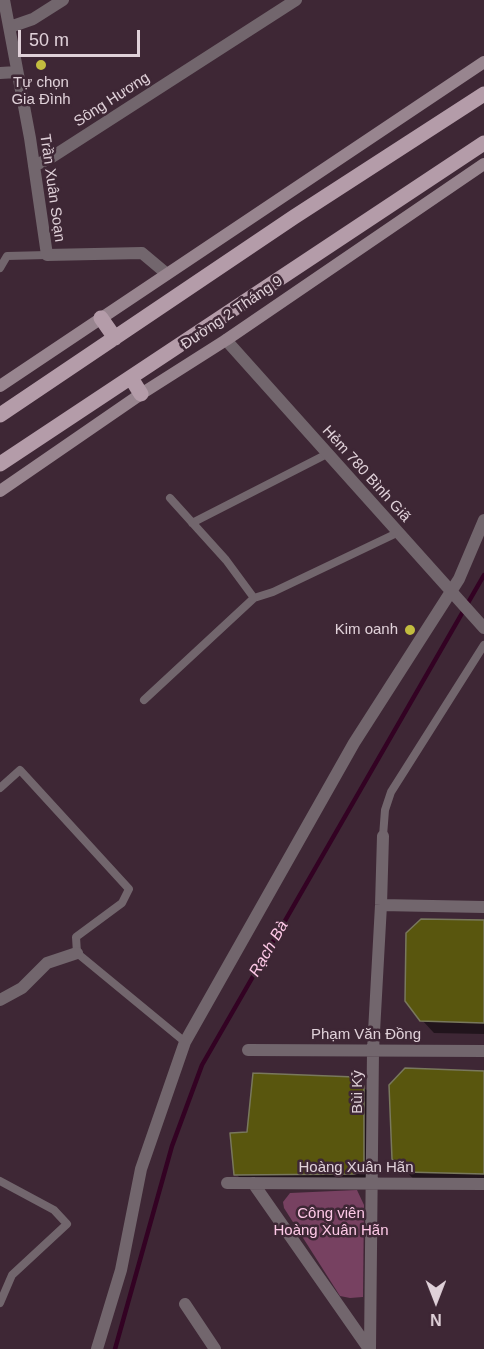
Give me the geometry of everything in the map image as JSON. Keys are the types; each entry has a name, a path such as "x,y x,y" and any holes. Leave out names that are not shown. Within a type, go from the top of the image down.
{"main road":[{"path":"0,386 484,62"},
{"path":"0,415 294,217 484,94"},
{"name":"Đường 2 Tháng 9","path":"0,464 484,143"},
{"name":"Đường 2 Tháng 9","path":"0,491 484,164"},
{"path":"101,318 115,338"},
{"path":"131,378 141,394"}],"street":[{"name":"Trần Xuân Soạn","path":"4,0 34,166 46,255 142,252 167,274"},
{"path":"10,27 33,19 63,0"},
{"name":"Sông Hương","path":"34,166 52,157 296,0"},
{"path":"0,73 17,72"},
{"name":"Hẻm 780 Bình Giã","path":"226,340 484,628"},
{"path":"97,1349 121,1270 141,1169 185,1042 354,743 459,579 484,520"},
{"name":"Bùi Kỷ","path":"370,1349 373,1050 383,836"},
{"path":"381,905 484,907"},
{"path":"0,1000 22,988 47,963 77,953"},
{"name":"Phạm Văn Đồng","path":"248,1050 484,1051"},
{"name":"Hoàng Xuân Hãn","path":"227,1183 484,1184"},
{"name":"Bùi Kỷ","path":"253,1183 370,1349"},
{"path":"185,1304 215,1349"}],"lane":[{"path":"0,268 7,256 46,255"},
{"path":"192,523 327,454"},
{"path":"170,498 225,560 254,598"},
{"path":"144,700 254,598 273,592 399,532"},
{"path":"383,836 385,810 392,792 484,645"},
{"path":"0,788 20,770 129,889 122,903 76,937 77,953 185,1042"},
{"path":"0,1181 54,1210 67,1224 12,1275 0,1303"}],"green space":[{"name":"Công viên Hoàng Xuân Hãn","path":"357,1190 364,1205 363,1297 350,1298 340,1296 284,1208 283,1202 290,1193"}],"building":[{"path":"421,919 484,920 484,1023 420,1021 405,1001 406,933"},
{"path":"405,1068 484,1071 484,1174 405,1172 392,1159 389,1085"},
{"path":"253,1073 355,1077 364,1086 364,1167 355,1174 234,1175 230,1133 247,1132"}],"waterway":[{"name":"Rạch Bà","path":"115,1349 172,1146 202,1065 484,575"}],"place":[{"name":"Tự chọn Gia Đình","path":"41,65"},
{"name":"Kim oanh","path":"410,630"}]}
